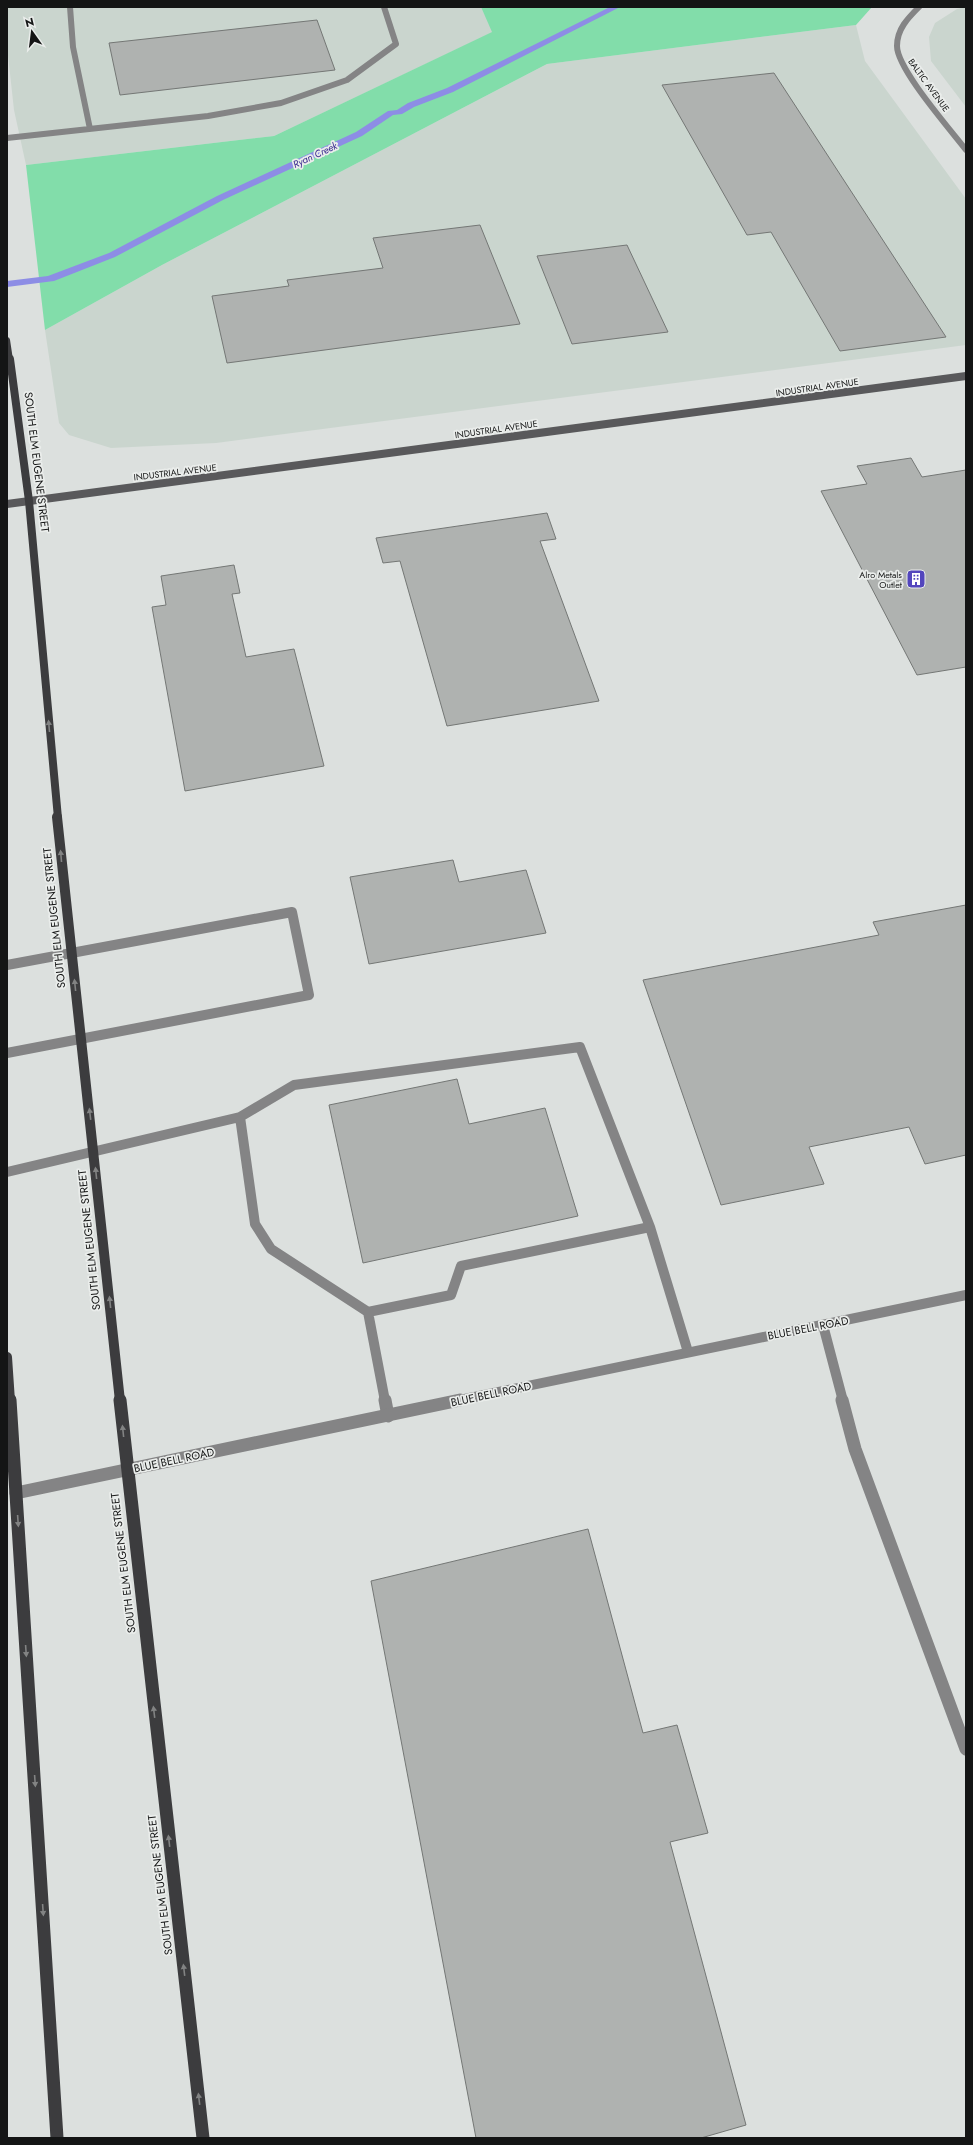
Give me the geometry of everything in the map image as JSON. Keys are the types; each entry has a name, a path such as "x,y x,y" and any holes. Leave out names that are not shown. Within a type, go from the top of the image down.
{"main road":[{"name":"SOUTH ELM EUGENE STREET","path":"7,340 29,501 71,952 94,1153 127,1470 203,2138"},
{"name":"INDUSTRIAL AVENUE","path":"7,504 966,376"},
{"path":"7,1356 57,2138"}],"street":[{"path":"70,7 73,47 90,129"},
{"path":"7,138 208,116 281,104 347,80 396,44 384,7"},
{"name":"BALTIC AVENUE","path":"919,7 906,21 899,33 897,47 902,64 966,150"},
{"path":"7,965 292,912 309,995 7,1053"},
{"path":"7,1172 240,1118 294,1085 580,1047 650,1227 688,1352"},
{"path":"240,1118 255,1224 271,1249 368,1312 451,1295 461,1266 650,1227"},
{"name":"BLUE BELL ROAD","path":"16,1492 966,1295"},
{"path":"368,1312 388,1416"},
{"path":"823,1325 855,1449 949,1699 966,1750"}],"shaded area":[{"path":"7,7 481,7 493,32 274,136 26,165 14,110 7,46"},
{"path":"966,7 966,107 931,61 929,37 935,23 957,9"},
{"path":"856,25 865,61 966,199 966,345 216,443 111,448 69,435 59,423 45,330 162,265 547,64"}],"green space":[{"path":"481,7 872,7 856,25 547,64 162,265 45,330 26,165 274,136 492,32"}],"building":[{"path":"317,20 335,70 120,95 109,43"},
{"path":"774,73 946,337 840,351 771,232 747,235 662,85"},
{"path":"480,225 520,324 227,363 212,296 289,286 287,280 383,268 373,238"},
{"path":"627,245 668,332 572,344 537,256"},
{"name":"Alro Metals Outlet","path":"911,458 922,477 966,470 966,667 917,675 821,491 867,484 857,466"},
{"path":"547,513 556,539 540,541 599,701 447,726 400,561 383,563 376,538"},
{"path":"234,565 240,593 232,594 246,657 294,649 324,766 185,791 152,607 166,605 161,576"},
{"path":"453,860 459,882 526,870 546,933 369,964 350,877"},
{"path":"966,905 966,1155 925,1164 909,1127 809,1147 824,1184 721,1205 643,980 879,935 873,922"},
{"path":"457,1079 469,1124 545,1108 578,1216 363,1263 329,1105"},
{"path":"588,1529 643,1733 677,1725 708,1833 670,1842 746,2125 701,2138 476,2138 371,1581"}],"waterway":[{"name":"Ryan Creek","path":"7,284 50,279 112,255 220,198 359,134 391,113 399,112 411,105 450,90 616,7"}],"place":[{"name":"Alro Metals Outlet","path":"916,579"}]}
